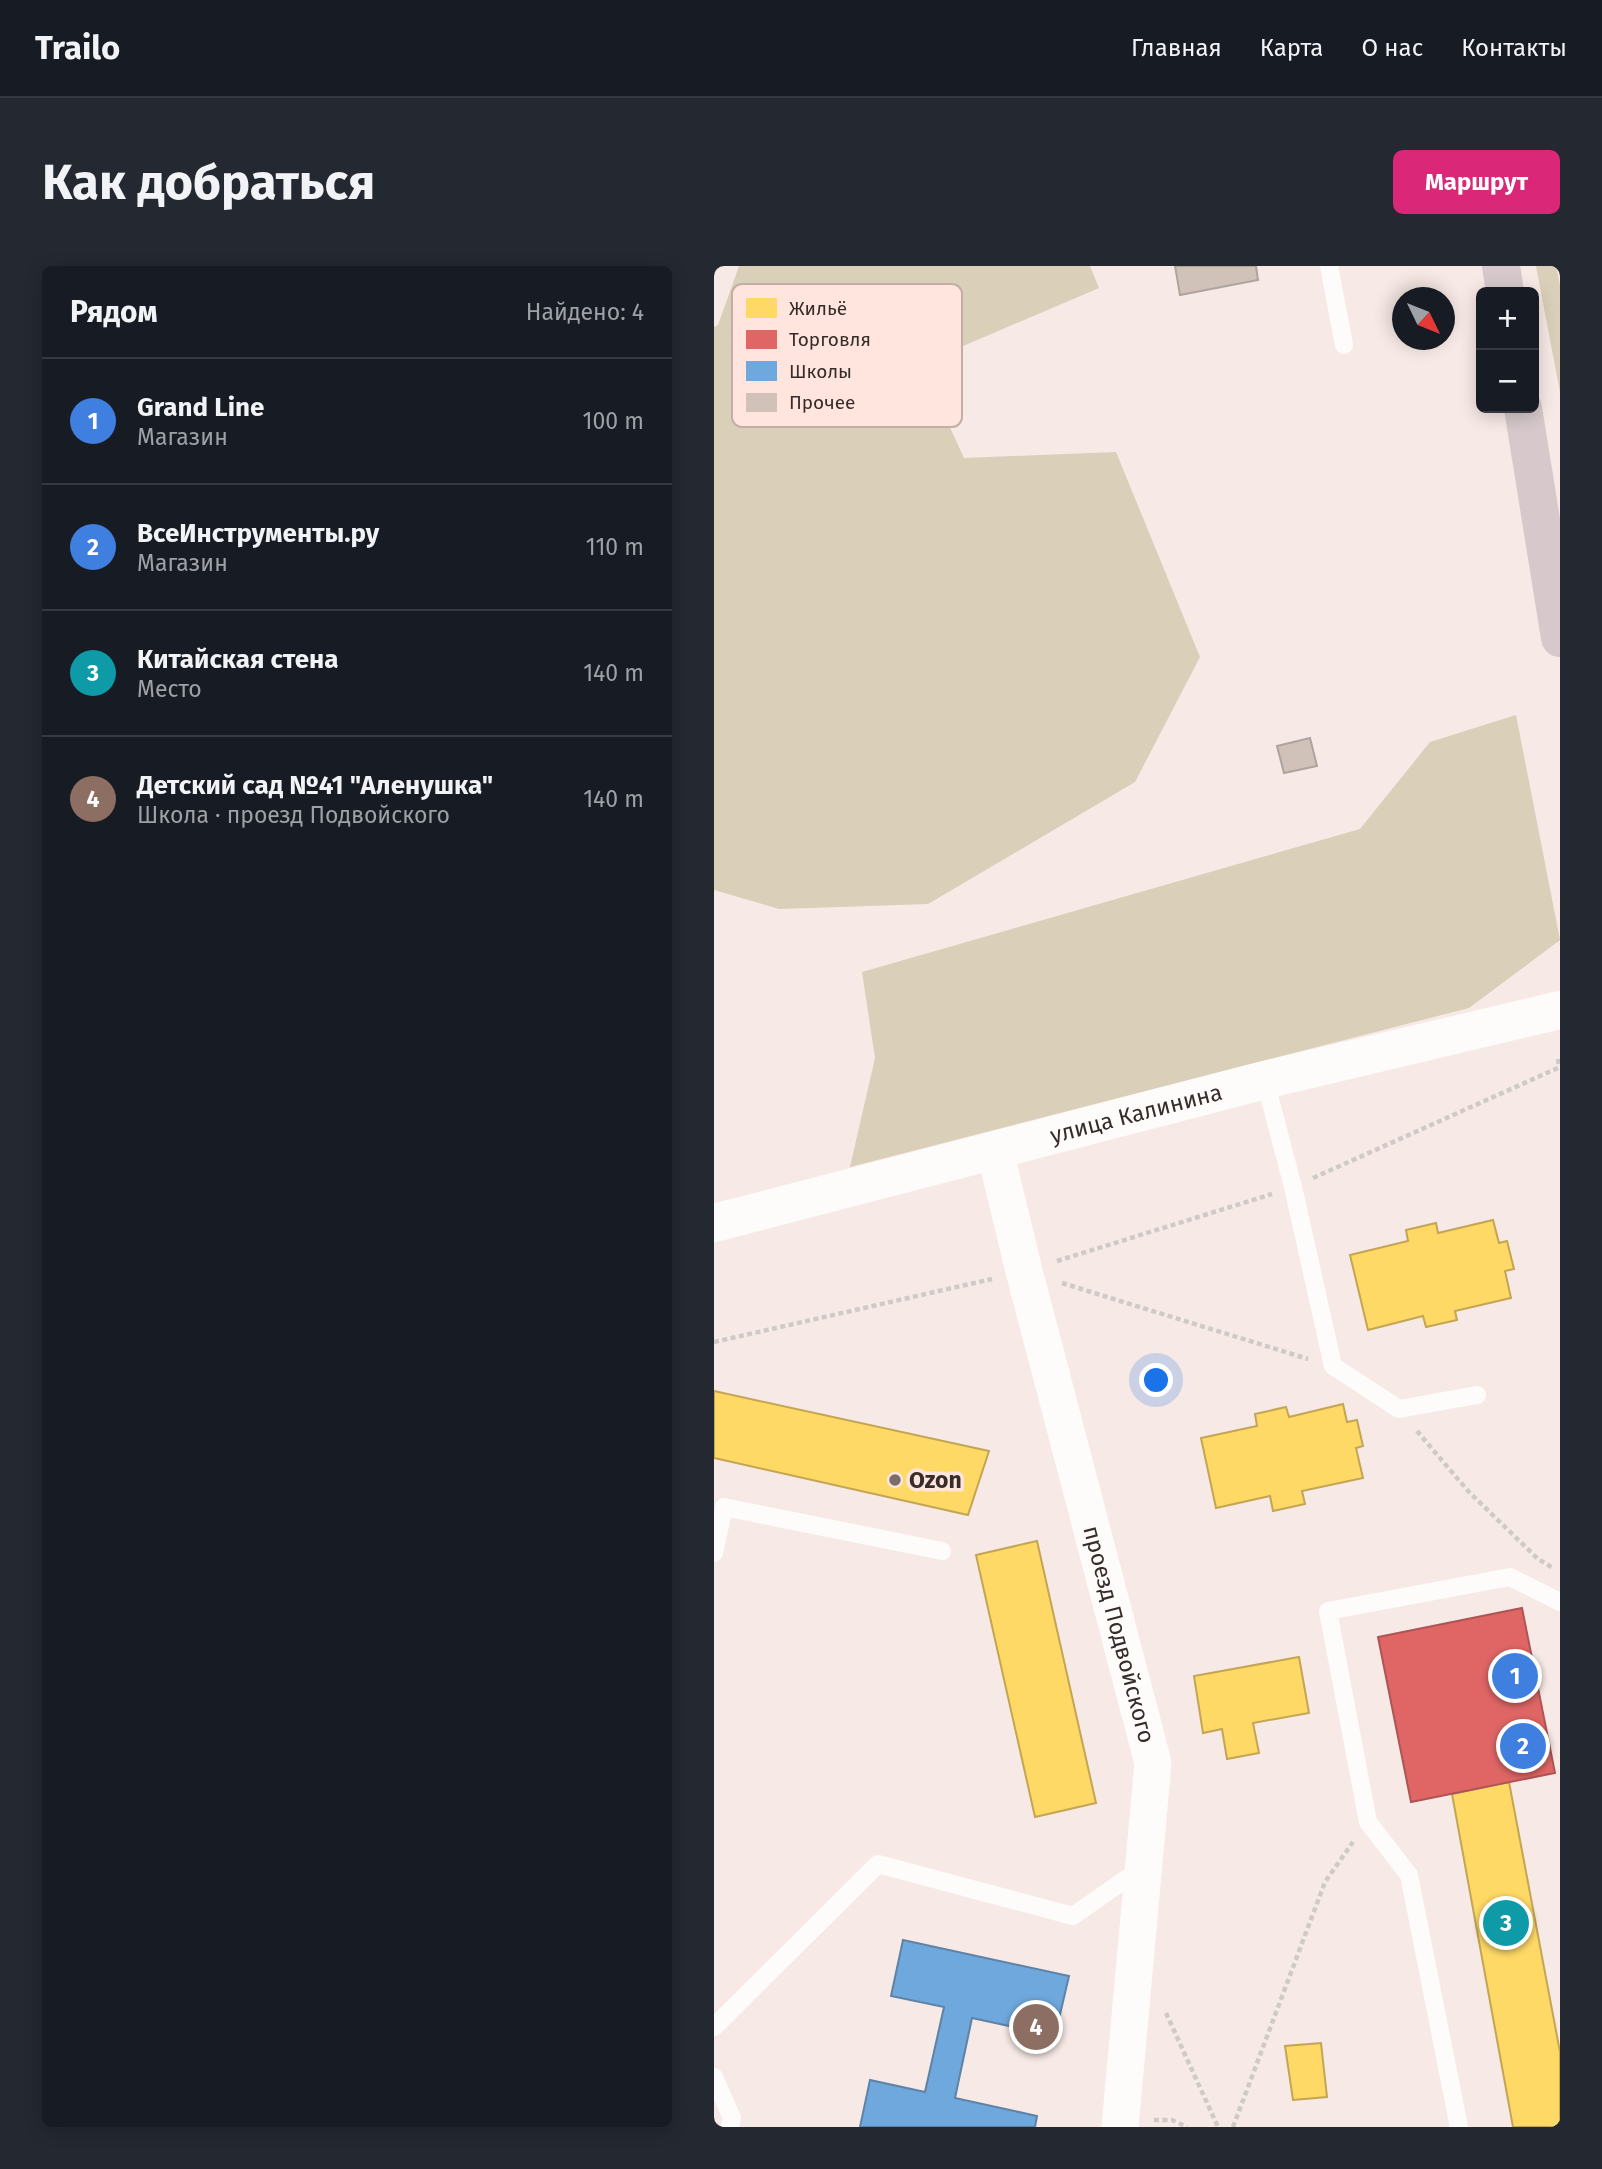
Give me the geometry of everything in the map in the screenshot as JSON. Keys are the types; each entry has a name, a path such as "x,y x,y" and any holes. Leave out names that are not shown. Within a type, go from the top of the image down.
{"highway":[{"path":"1501,266 1504,287"},
{"path":"1524,413 1560,638"}],"main road":[{"name":"улица Калинина","path":"714,1223 1265,1080 1560,1010"}],"street":[{"name":"проезд Подвойского","path":"995,1151 1153,1763 1121,2127"}],"lane":[{"path":"1329,266 1343,345"},
{"path":"1265,1080 1293,1187 1332,1366 1399,1409 1477,1395"},
{"path":"714,1553 724,1507 942,1552"},
{"path":"1459,2127 1409,1875 1368,1822 1328,1611 1510,1577 1560,1601"},
{"path":"714,2027 878,1864 1073,1916 1143,1867"},
{"path":"714,2077 732,2118 730,2127"}],"path":[{"path":"714,1342 1024,1271 1293,1187 1559,1067 1558,1059"},
{"path":"1024,1271 1332,1366"},
{"path":"1399,1409 1468,1491 1538,1559 1560,1572"},
{"path":"1233,2127 1325,1882 1368,1822"},
{"path":"1166,2012 1218,2127"},
{"path":"1172,2120 1187,2127"}],"shaded area":[{"path":"739,266 1090,266 1099,288 962,346 962,284 733,284"},
{"path":"1536,266 1556,266 1560,285 1560,392"},
{"path":"732,286 732,427 950,427 964,458 1116,452 1200,657 1135,782 928,904 779,909 714,890 714,327 718,325"},
{"path":"1516,715 1560,940 1469,1008 850,1167 875,1058 862,972 1360,829 1430,742"}],"building: Жильё":[{"path":"1493,1220 1499,1243 1507,1241 1514,1269 1505,1271 1511,1298 1455,1311 1457,1320 1426,1327 1423,1316 1368,1330 1350,1255 1408,1241 1406,1230 1436,1223 1438,1233"},
{"path":"714,1391 989,1451 968,1515 714,1458"},
{"path":"1343,1404 1347,1422 1357,1420 1363,1446 1356,1448 1363,1478 1302,1491 1305,1504 1273,1511 1270,1496 1216,1508 1201,1438 1257,1426 1255,1414 1286,1407 1289,1417"},
{"path":"1037,1541 1096,1803 1035,1817 976,1555"},
{"path":"1299,1657 1309,1713 1253,1723 1259,1753 1227,1759 1222,1729 1203,1733 1194,1676"},
{"path":"1509,1782 1560,2052 1560,2127 1513,2127 1452,1794"},
{"path":"1321,2043 1327,2097 1293,2100 1285,2046"}],"building: Торговля":[{"path":"1522,1608 1555,1773 1411,1802 1378,1637"}],"building: Школы":[{"path":"903,1940 1069,1976 1055,2036 972,2018 955,2098 1037,2116 1035,2127 860,2127 870,2080 925,2092 944,2007 891,1996"}],"building: Прочее":[{"path":"1175,266 1256,266 1258,280 1180,295"},
{"path":"1310,738 1317,766 1284,773 1277,746"}],"place":[{"name":"Ozon","path":"895,1480"},
{"name":"Grand Line","path":"1515,1676"},
{"name":"ВсеИнструменты.ру","path":"1523,1746"},
{"name":"Китайская стена","path":"1506,1923"},
{"name":"Детский сад №41 \"Аленушка\"","path":"1036,2027"}]}
